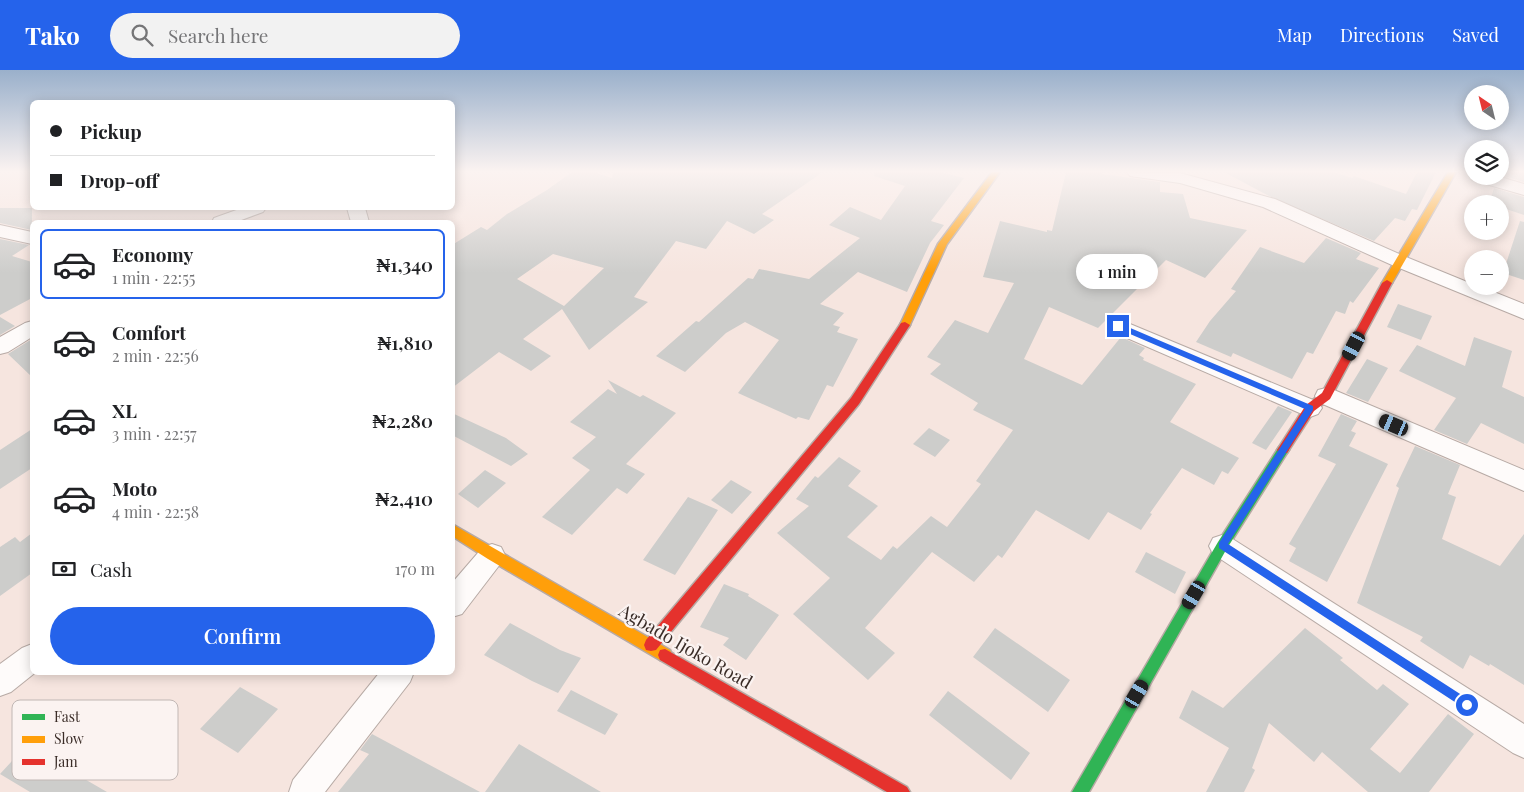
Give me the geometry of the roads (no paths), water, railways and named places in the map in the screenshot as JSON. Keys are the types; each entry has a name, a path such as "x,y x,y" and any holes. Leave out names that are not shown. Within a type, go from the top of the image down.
{"street":[{"path":"651,645 855,401 906,323 942,244 971,206"},
{"path":"1273,206 1399,261 1524,312"},
{"path":"1080,792 1222,546 1318,402 1432,206"},
{"path":"226,220 252,210"},
{"path":"0,231 30,238"},
{"path":"1118,326 1524,481"},
{"path":"0,347 30,329"},
{"name":"Agbado Ijoko Road","path":"455,531 492,555 651,645 902,792"},
{"path":"1222,546 1524,742"},
{"path":"455,601 492,555"},
{"path":"0,682 30,660"},
{"path":"304,792 397,675"}]}
